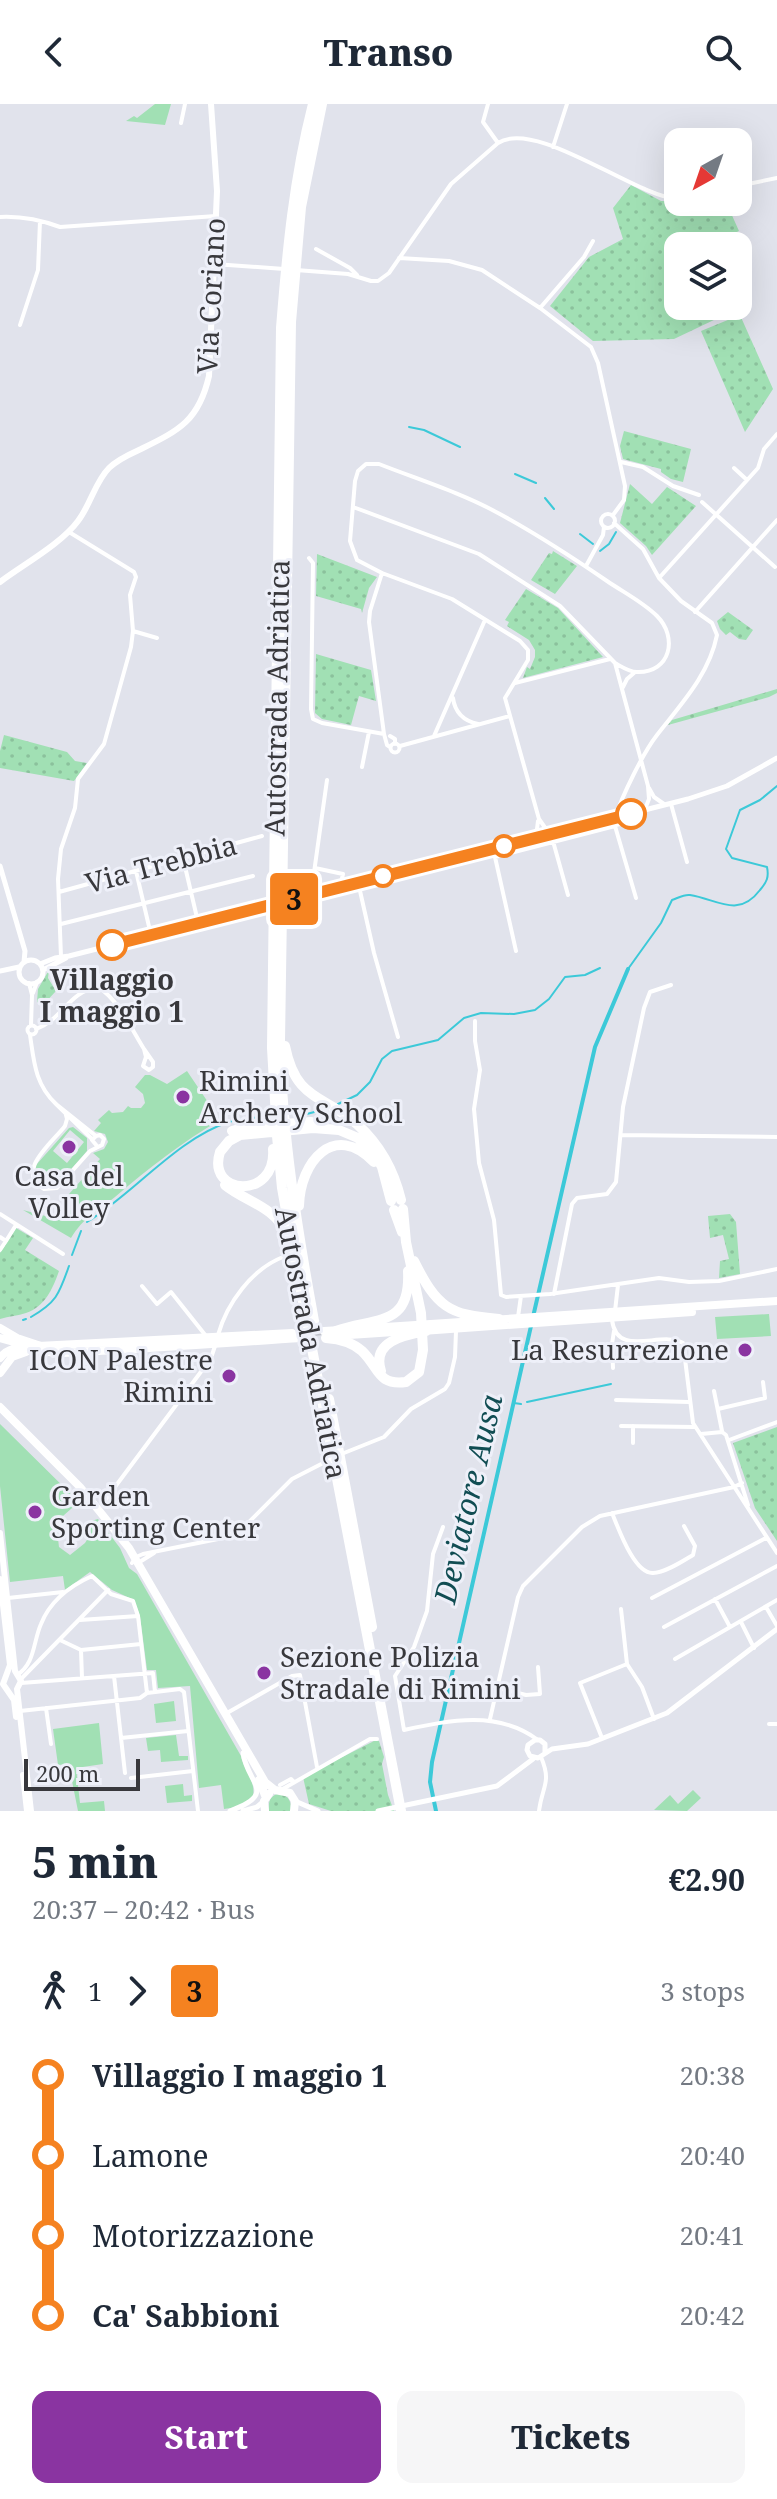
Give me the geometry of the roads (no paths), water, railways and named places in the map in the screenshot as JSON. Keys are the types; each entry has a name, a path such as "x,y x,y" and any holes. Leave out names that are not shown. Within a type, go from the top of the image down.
{"highway":[{"name":"Autostrada Adriatica","path":"277,1120 269,1060 279,894 291,322 289,274 300,157 313,104"},
{"name":"Autostrada Adriatica","path":"290,261 322,104"},
{"name":"Autostrada Adriatica","path":"277,1120 281,1072 278,912"},
{"path":"281,945 284,952 283,1039 292,1070 310,1094 357,1125 391,1166 421,1313 423,1359 419,1372 406,1382 390,1381 379,1374 357,1348 344,1341 324,1339"},
{"path":"277,1120 278,1137 271,1168 257,1184 236,1186 223,1178 218,1157 233,1137 265,1132 329,1128 358,1138 366,1145 380,1161 387,1184"},
{"path":"293,1250 284,1228 274,1215 233,1191 217,1175 216,1150 227,1134 246,1127 320,1122 352,1132 391,1166"},
{"name":"Autostrada Adriatica","path":"278,1137 282,1188 293,1250 311,1319 324,1339 335,1448 401,1811"},
{"name":"Autostrada Adriatica","path":"278,1137 292,1191 311,1319"},
{"path":"311,1319 299,1204 300,1189 314,1159 330,1148 348,1146 362,1151 371,1159 397,1205"},
{"path":"406,1243 430,1291 442,1304 462,1314 499,1319"},
{"path":"324,1339 378,1322 399,1309 406,1299 408,1285 406,1243"},
{"path":"390,1381 378,1365 382,1348 402,1336 429,1330"},
{"name":"Autostrada Adriatica","path":"338,1465 408,1811"}],"main road":[{"name":"Via Coriano","path":"0,582 69,532 84,513 101,478 111,466 180,428 198,410 209,376 214,264 216,163 211,104"},
{"path":"324,1339 521,1320 777,1304"},
{"path":"324,1339 499,1319 521,1320"},
{"path":"0,1328 17,1338 46,1347"},
{"path":"0,1338 46,1347 302,1335"},
{"path":"0,1358 12,1348 59,1353 213,1340"},
{"path":"0,1373 15,1355 36,1350"},
{"path":"0,1400 14,1420"},
{"path":"0,1407 80,1487 139,1561 265,1782 290,1793 295,1801 294,1811"},
{"path":"0,1413 79,1491 139,1561 264,1790 265,1811"},
{"path":"0,1533 29,1811"},
{"path":"0,1579 10,1665 3,1684 17,1684"},
{"path":"6,1676 17,1684"},
{"path":"17,1684 15,1706 29,1811"},
{"path":"265,1799 279,1788"}],"street":[{"path":"181,123 185,104"},
{"path":"488,104 483,122 498,143"},
{"path":"553,147 567,104"},
{"path":"214,264 358,276 378,281 389,273 451,184 503,140 515,139 553,147 664,197"},
{"path":"752,183 777,178"},
{"path":"0,217 40,221 60,227 216,216"},
{"path":"20,325 38,270 40,221"},
{"path":"540,308 584,257 593,241"},
{"path":"316,249 350,268 358,276"},
{"path":"399,258 449,261 482,270 540,308 594,351 626,492 620,508 613,515"},
{"path":"659,578 761,463 764,449 777,434"},
{"path":"542,836 505,698 528,660 528,650 520,641 452,599 382,573 364,565 354,556 350,541 356,473 372,462 496,511 586,566 655,614 670,636 670,647 658,666 635,672 622,690"},
{"path":"620,462 643,467 673,486 699,495"},
{"path":"734,468 747,480"},
{"path":"702,502 775,567"},
{"path":"353,507 479,554 560,606 613,661 635,672"},
{"path":"613,515 614,523 643,549 659,578 681,601 707,618 716,629 716,644 690,695 652,742 615,818"},
{"path":"586,566 603,535 602,516 613,515"},
{"path":"695,612 777,520"},
{"path":"604,527 611,527 614,523"},
{"path":"61,957 58,879 61,849 73,818 78,779 104,744 131,647 130,595 136,577 134,572 69,532"},
{"path":"309,558 313,563 312,714 315,720 322,723 387,735 395,739 395,746"},
{"path":"382,573 369,622 387,745 395,746 510,716"},
{"path":"434,736 485,620"},
{"path":"133,631 157,638"},
{"path":"515,683 613,661"},
{"path":"613,661 648,786 644,811"},
{"path":"453,696 459,714 478,724"},
{"path":"362,767 369,732"},
{"path":"40,964 653,809 727,786 777,758"},
{"path":"311,894 327,780"},
{"path":"648,786 654,796 668,804 687,862"},
{"path":"653,809 654,796"},
{"path":"648,800 653,809"},
{"path":"540,826 552,834 568,895"},
{"path":"531,839 540,826"},
{"path":"516,951 495,857 615,826 636,898"},
{"name":"Via Trebbia","path":"59,892 262,836"},
{"path":"183,858 198,922"},
{"path":"0,866 25,951 40,964 43,971"},
{"path":"314,868 343,874 340,887"},
{"path":"136,871 151,935"},
{"path":"60,924 253,876"},
{"path":"358,882 398,1037"},
{"path":"25,951 20,975 23,981 37,982"},
{"path":"32,995 43,971 69,956"},
{"path":"3,971 32,960"},
{"path":"3,971 20,975"},
{"path":"29,983 34,1027"},
{"path":"552,1294 572,1204 577,1198 602,1195 611,1190 616,1182 623,1107 644,1008 650,992 671,985"},
{"path":"94,1138 47,1095 37,1078 27,1029 52,1021 67,1003 98,987 118,1009 153,1062 149,1070 143,1066 146,1057 144,1049"},
{"path":"475,1021 475,1041 480,1061 474,1109 479,1163 494,1220 499,1290 503,1297 552,1294 659,1278 689,1282 719,1281 777,1269"},
{"path":"56,1104 94,1138 97,1146"},
{"path":"66,1115 65,1126 33,1165 33,1178 39,1186 44,1189 57,1188 90,1151 102,1145 104,1141 101,1136 94,1138"},
{"path":"622,1135 777,1137"},
{"path":"0,1214 63,1254"},
{"path":"0,1250 3,1239 16,1225"},
{"path":"103,1503 203,1369 212,1355 213,1340 242,1291 259,1271 283,1257"},
{"path":"613,1368 612,1344 618,1285"},
{"path":"142,1286 157,1304 171,1292 213,1340"},
{"path":"521,1320 523,1296"},
{"path":"139,1561 156,1552 218,1539 241,1530 292,1479 384,1437 411,1409 440,1394 449,1383 455,1357 456,1328"},
{"path":"614,1331 617,1336 627,1340 675,1340 683,1343 689,1402 695,1427 777,1553"},
{"path":"565,1354 612,1344"},
{"path":"718,1409 765,1398 763,1382"},
{"path":"714,1391 722,1432 729,1440 750,1511"},
{"path":"616,1400 689,1402"},
{"path":"729,1440 777,1422"},
{"path":"621,1426 695,1427"},
{"path":"633,1426 633,1443"},
{"path":"700,1434 722,1432"},
{"path":"490,1719 523,1586 582,1527 600,1516 742,1483"},
{"path":"612,1513 627,1549 647,1572 655,1573 693,1555 695,1546 684,1526"},
{"path":"443,1527 433,1554 427,1611 414,1647 395,1676 404,1730 490,1719 509,1724 540,1741"},
{"path":"652,1598 766,1538"},
{"path":"664,1627 777,1566"},
{"path":"17,1684 28,1666 38,1630 49,1608 65,1592 92,1576 118,1597 133,1601 138,1616 147,1693"},
{"path":"17,1684 108,1590"},
{"path":"8,1598 65,1592"},
{"path":"715,1599 730,1627"},
{"path":"675,1659 777,1600"},
{"path":"378,1811 497,1786 520,1767 552,1749 602,1739 667,1713 777,1628 766,1606"},
{"path":"621,1609 627,1664 642,1687 654,1719"},
{"path":"78,1621 138,1616"},
{"path":"740,1621 754,1648"},
{"path":"60,1640 81,1650 141,1644"},
{"path":"81,1650 82,1678"},
{"path":"602,1739 580,1683 627,1664"},
{"path":"498,1688 526,1695 540,1694 538,1667"},
{"path":"17,1684 153,1673 155,1692"},
{"path":"225,1714 292,1676 300,1675 317,1767"},
{"path":"114,1676 125,1773"},
{"path":"20,1711 140,1698 147,1693 180,1689 184,1692 198,1811"},
{"path":"46,1708 51,1744"},
{"path":"769,1724 777,1724"},
{"path":"520,1729 526,1737 530,1756 540,1756"},
{"path":"121,1738 188,1731"},
{"path":"279,1788 370,1739 377,1739"},
{"path":"520,1767 532,1740 562,1747"},
{"path":"539,1811 547,1784 547,1773 540,1756 540,1741"},
{"path":"230,1811 253,1801 257,1793 243,1753"},
{"path":"131,1778 193,1771"},
{"path":"246,1811 257,1807 265,1799"},
{"path":"295,1801 318,1811"}],"waterway":[{"path":"409,427 424,430 460,447"},
{"path":"515,474 536,483"},
{"path":"545,498 554,509"},
{"path":"600,551 616,532"},
{"path":"580,534 593,544"},
{"path":"628,969 661,923 672,900 690,895 727,905 744,904 762,887 768,877 767,867 732,858 726,849 740,810 760,800 777,786"},
{"path":"338,1104 357,1095 370,1082 382,1059 392,1051 438,1040 464,1018 481,1013 514,1014 535,1010 549,999 565,977 585,975 600,968"},
{"name":"Deviatore Ausa","path":"533,1317 595,1047 628,969"},
{"path":"299,1116 322,1110"},
{"path":"87,1222 210,1130 229,1122 259,1117"},
{"path":"72,1255 81,1231"},
{"path":"31,1317 56,1296 69,1266"},
{"name":"Deviatore Ausa","path":"436,1811 430,1782 432,1762 531,1326"},
{"path":"527,1402 611,1384"},
{"name":"Deviatore Ausa","path":"514,1403 521,1404"}],"tunnel":[{"path":"301,1333 324,1331"}],"place":[{"name":"Villaggio I maggio 1","path":"112,945"},
{"name":"Rimini Archery School","path":"183,1097"},
{"name":"Casa del Volley","path":"69,1147"},
{"name":"La Resurrezione","path":"745,1350"},
{"name":"ICON Palestre Rimini","path":"229,1376"},
{"name":"Garden Sporting Center","path":"35,1512"},
{"name":"Sezione Polizia Stradale di Rimini","path":"264,1673"}]}
